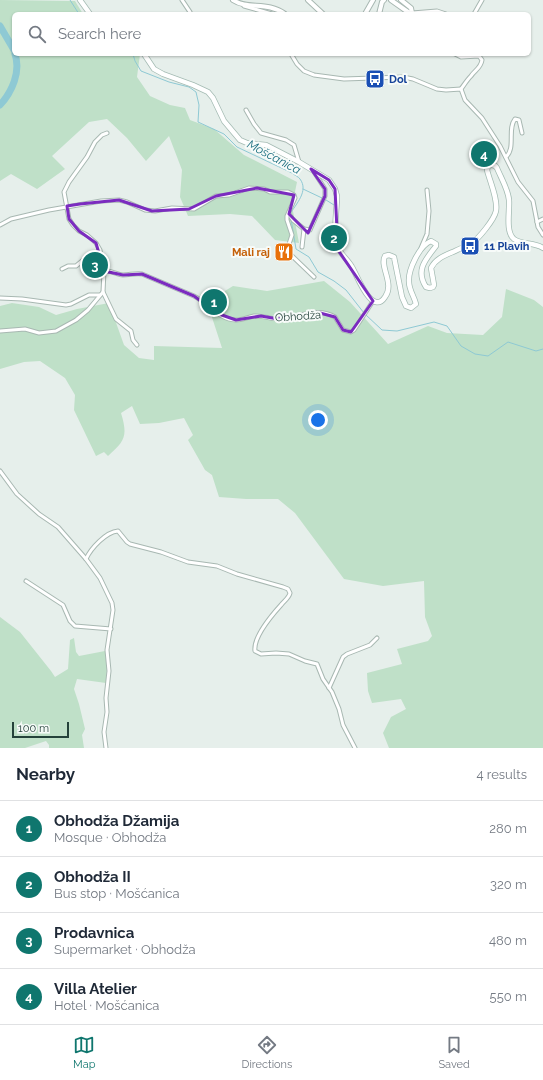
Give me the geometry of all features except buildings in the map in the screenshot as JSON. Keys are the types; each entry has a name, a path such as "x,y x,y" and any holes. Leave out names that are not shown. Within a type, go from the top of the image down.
{"main road":[{"path":"80,0 89,12"},
{"path":"145,56 152,66 159,71 208,92 214,98 224,121 240,140 266,145 300,162 329,180 335,189 337,202 336,234 338,250 351,265 367,297 373,301 380,301 386,297 388,284 384,260 385,256 393,256 402,297 406,306 411,308 414,306 415,301 410,289 409,276 421,248 431,241 436,244 424,260 422,269 424,284 426,287 430,288 434,285 431,268 436,261 472,243 477,238 494,216 496,211 496,200 487,170 488,166 490,165 497,168 509,199 508,223 511,235 517,240 538,245 543,248"}],"street":[{"path":"182,0 190,12"},
{"path":"233,0 242,5 265,12"},
{"path":"308,0 321,12"},
{"path":"367,12 373,0"},
{"path":"380,12 384,0"},
{"path":"391,0 408,12"},
{"path":"401,0 411,8 412,12"},
{"path":"475,12 482,0"},
{"path":"242,5 267,6 276,8 283,12"},
{"path":"420,12 437,10 442,12"},
{"path":"292,56 304,71 314,75 344,79 403,77 413,79 437,89 446,90 461,89 479,68 482,60 479,56 459,56"},
{"path":"461,89 465,100 482,118 506,158 522,189 533,201 538,227 543,235"},
{"path":"246,110 261,133 286,140 294,145 300,162"},
{"path":"506,158 510,153 512,124 515,119 519,120 522,133"},
{"path":"107,133 102,135 95,142 87,157 66,187 64,195 69,218 73,225 79,231 88,235 96,243 100,250 104,271 103,292 116,319 131,331 133,340 137,345"},
{"path":"289,214 304,230 310,230 325,196 325,189 311,169"},
{"path":"0,225 11,220 67,206 101,201 119,200 152,211 172,208 194,209 216,196 229,195 249,188 264,189 270,192 288,192 294,195 295,198 287,216 292,235 288,247 290,254 314,277"},
{"path":"421,248 427,234 429,211 426,190"},
{"path":"537,222 543,219"},
{"path":"302,247 304,230"},
{"path":"62,269 68,266 76,266 87,257 101,257"},
{"name":"Obhodža","path":"104,271 110,270 122,275 134,273 142,274 188,293 202,301 219,314 236,320 260,316 278,319 300,314 320,313 332,315 335,317 343,330 350,332 354,330 373,301"},
{"path":"0,331 25,329 39,333 56,331 76,320 88,310 103,292"},
{"path":"0,298 22,299 66,305 89,295 100,295"},
{"path":"0,471 17,494 38,514 58,527 86,559 100,578 112,603 113,610 111,629 107,650 109,671 106,698 107,712 104,732 106,748"},
{"path":"86,559 89,553 104,538 115,531 118,531 126,542 130,544 161,552 188,562 217,566 237,574 272,583 288,589 290,593 289,596 279,607 256,640 255,650 262,654 289,654 305,661 317,664 323,679 338,706 347,734 355,748"},
{"path":"26,581 63,605 70,621 75,626 111,629"},
{"path":"329,688 343,657 370,645 377,638"}],"highlighted area":[{"path":"311,169 329,180 335,189 338,250 373,301 351,332 343,330 335,317 320,313 278,319 261,316 236,320 219,314 194,296 142,274 123,275 104,271 96,243 79,231 69,219 67,206 119,200 152,211 189,209 216,196 257,188 294,195 289,214 308,233 325,196 325,189"}],"green space":[{"path":"0,0 75,1 82,12 12,12 12,56 140,56 137,77 150,96 170,105 185,108 190,120 214,129 244,155 297,182 292,206 299,243 275,240 252,216 230,214 188,216 180,197 182,170 169,136 146,161 127,138 107,119 89,122 52,156 65,169 37,189 11,174 0,181"},
{"path":"324,281 350,302 388,344 428,326 447,333 483,335 502,317 506,289 534,300 543,307 543,748 389,748 383,733 391,717 406,709 401,699 372,703 368,691 367,673 402,664 397,649 428,641 432,636 425,617 424,581 383,586 344,579 295,513 278,499 219,497 212,475 205,470 188,440 193,435 184,418 159,423 140,424 132,406 121,413 124,427 124,438 108,456 104,452 96,456 74,410 75,395 65,378 40,361 24,362 0,369 0,306 12,303 39,307 56,315 77,309 109,303 124,345 139,358 154,360 154,346 222,348 207,302 233,286 267,291"},
{"path":"0,617 20,632 55,677 68,669 70,640 74,638 76,652 79,656 105,651 107,668 106,683 77,679 74,689 85,729 82,735 84,748 49,748 46,741 25,748 0,748"}],"waterway":[{"name":"Mošćanica","path":"70,0 78,12"},
{"path":"0,26 12,47"},
{"path":"0,105 12,88 17,68 16,56"},
{"name":"Mošćanica","path":"134,56 141,71 169,82 189,87 196,92 199,105 198,122 224,134 237,147 292,173 299,178 303,188 302,193 290,214"},
{"path":"303,189 322,198"},
{"path":"326,200 334,205"},
{"name":"Mošćanica","path":"291,219 296,249 309,257 318,272 346,290 364,313"},
{"name":"Mošćanica","path":"366,315 382,330 397,331 434,322 447,326 461,346 475,354 488,356 508,342 536,351 543,349"}],"place":[{"name":"Dol","path":"375,79"},
{"name":"Villa Atelier","path":"484,154"},
{"name":"Obhodža II","path":"334,238"},
{"name":"11 Plavih","path":"470,246"},
{"name":"Mali raj","path":"284,252"},
{"name":"Prodavnica","path":"95,265"},
{"name":"Obhodža Džamija","path":"214,302"}]}
